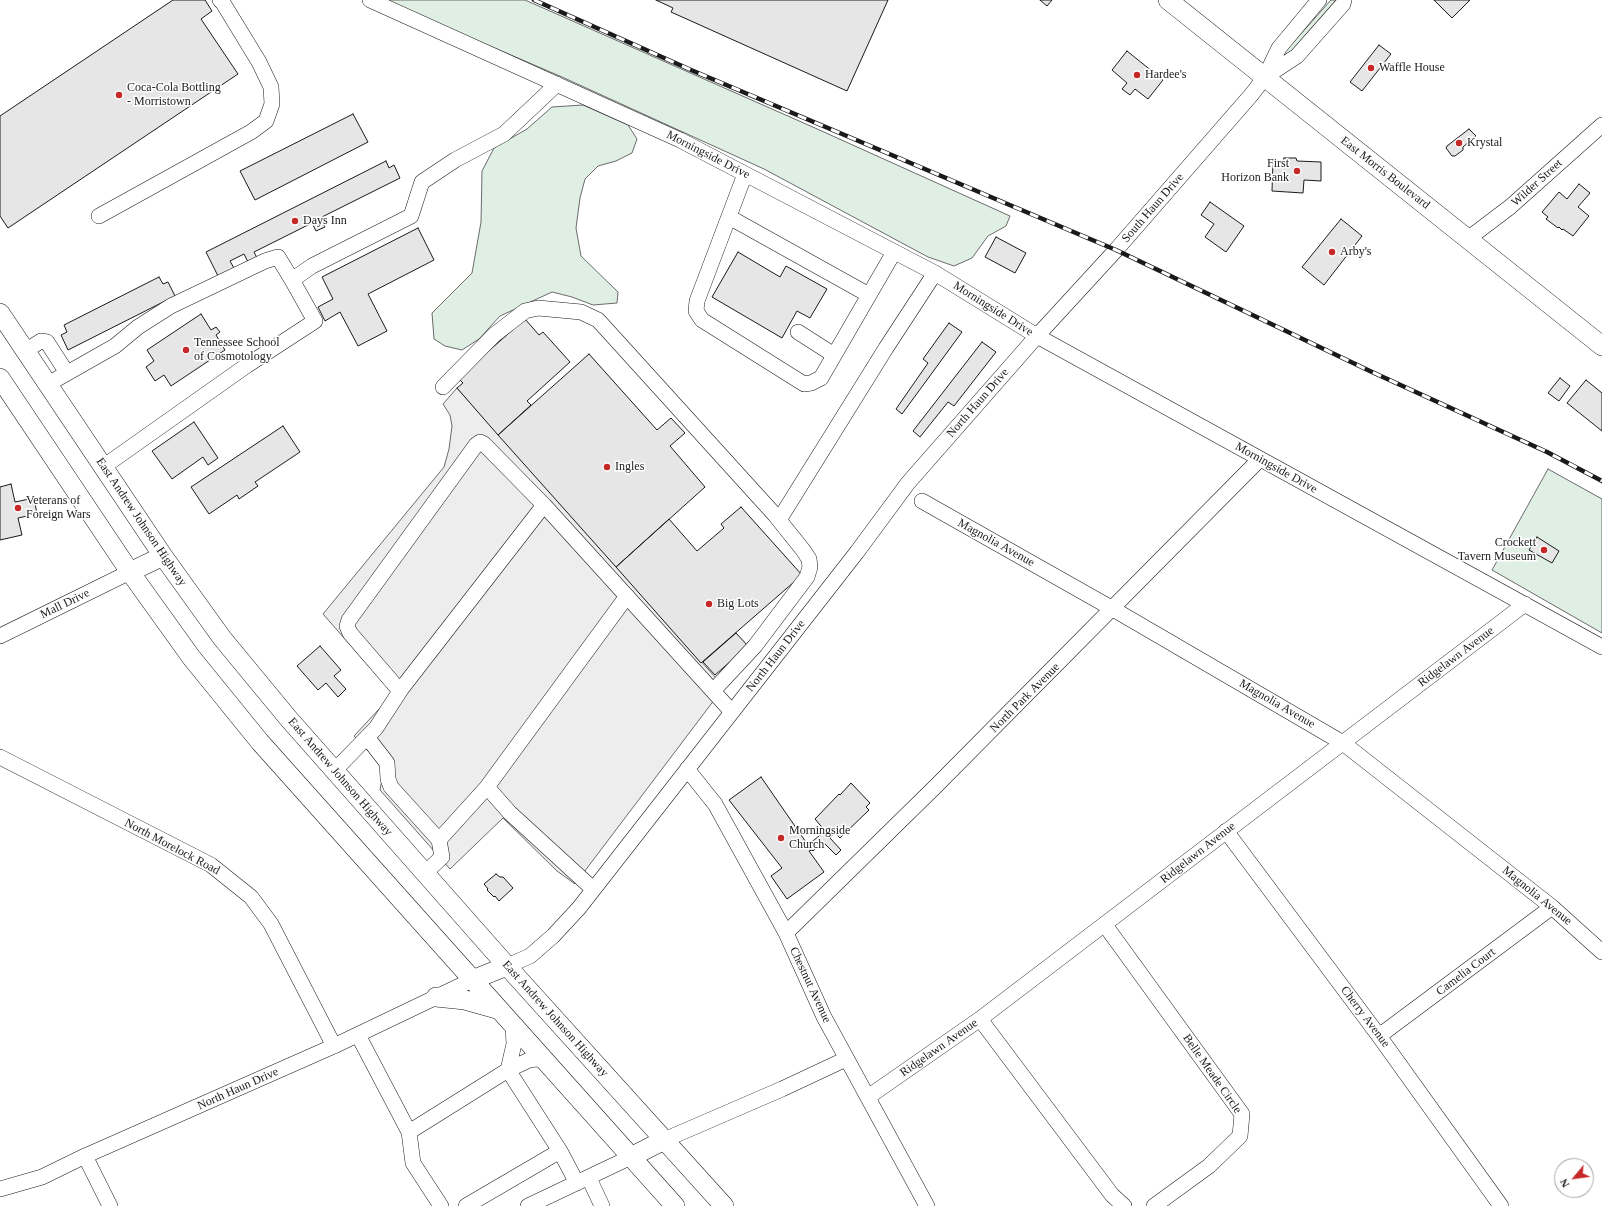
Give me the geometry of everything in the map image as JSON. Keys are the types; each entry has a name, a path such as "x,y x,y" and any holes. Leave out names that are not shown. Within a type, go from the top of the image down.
{"main road":[{"name":"East Morris Boulevard","path":"1168,0 1469,238 1602,346"},
{"name":"East Andrew Johnson Highway","path":"0,313 163,556 222,638 334,771 507,966 724,1206"},
{"path":"0,378 130,572 191,658 260,742 675,1206"},
{"path":"130,572 163,556"},
{"path":"472,980 507,966"},
{"path":"436,997 466,1000 498,1009"},
{"path":"631,1157 664,1140"}],"street":[{"path":"99,216 251,132 266,121 272,104 271,86 259,62 220,0"},
{"name":"Morningside Drive","path":"370,0 680,140 935,273 1037,336 1602,647"},
{"name":"South Haun Drive","path":"1037,336 1116,250 1265,77 1279,48 1319,0"},
{"name":"South Haun Drive","path":"1265,77 1297,56 1343,4 1344,0"},
{"path":"292,280 312,266 411,216 422,182 454,160 504,134 557,84"},
{"name":"Wilder Street","path":"1469,238 1510,207 1602,125"},
{"path":"745,174 697,301 696,311 702,320 804,384 811,383 821,378 894,252"},
{"path":"729,217 869,295"},
{"path":"48,384 115,346 138,328 171,306 265,261 278,257 315,321 246,366 103,467"},
{"path":"779,520 886,348 935,273"},
{"path":"443,387 494,335 525,311 538,308 581,312 598,320 779,520 803,550 808,559 810,567 807,577 755,646 713,691"},
{"path":"798,332 834,356"},
{"name":"North Haun Drive","path":"507,966 530,956 553,936 593,889 852,558 908,483 1037,336"},
{"path":"25,350 41,341 47,342 67,373"},
{"path":"400,691 350,633 347,626 349,620 476,445 480,442 484,444 544,505 732,712"},
{"name":"North Park Avenue","path":"786,933 1113,609 1260,459"},
{"name":"Magnolia Avenue","path":"922,501 1113,609 1343,743 1552,907 1602,952"},
{"path":"334,771 376,728 400,691 544,505"},
{"name":"Mall Drive","path":"0,636 130,572"},
{"path":"439,840 487,787 627,596"},
{"name":"Ridgelawn Avenue","path":"868,1098 980,1019 1105,926 1226,831 1525,604"},
{"path":"367,737 387,763 388,779 391,788 439,840 442,857 425,873"},
{"name":"North Morelock Road","path":"0,757 211,865 251,896 271,924 334,1046"},
{"name":"Chestnut Avenue","path":"687,769 715,804 786,933 824,1017 846,1060 926,1206"},
{"path":"487,787 510,813 593,889"},
{"name":"Cherry Avenue","path":"1226,831 1379,1036 1501,1206"},
{"name":"Camelia Court","path":"1379,1036 1552,907"},
{"name":"Belle Meade Circle","path":"1105,926 1242,1114 1240,1136 1209,1166 1154,1206"},
{"name":"North Haun Drive","path":"0,1189 42,1177 85,1156 334,1046 472,980"},
{"path":"980,1019 1112,1195 1124,1206"},
{"path":"513,1026 514,1044 508,1070 560,1151 602,1206"},
{"path":"358,1035 409,1132 413,1163 441,1206"},
{"path":"409,1132 508,1070 529,1060 544,1060"},
{"path":"664,1140 846,1060"},
{"path":"466,1206 560,1151"},
{"path":"85,1156 110,1206"},
{"path":"528,1206 631,1157"}],"green space":[{"path":"383,0 525,0 1010,216 1006,226 988,236 972,258 954,266 928,257 764,169 562,77"},
{"path":"1331,0 1336,0 1285,58 1282,55"},
{"path":"583,105 628,125 637,139 632,153 616,161 598,166 585,179 580,198 576,228 581,256 618,292 617,303 593,305 572,297 552,292 500,316 479,339 462,350 445,346 434,339 432,313 472,273 481,222 482,171 494,148 527,129 552,107"},
{"path":"1548,469 1602,499 1602,633 1492,570"}],"shaded area":[{"path":"457,388 724,687 575,884 557,871 503,818 450,869 380,790 384,768 354,736 393,694 323,614 444,467 449,449 452,426 450,415 443,404"}],"building":[{"name":"Coca-Cola Bottling - Morristown","path":"173,0 205,0 212,11 201,19 238,74 8,228 0,216 0,116"},
{"path":"656,0 888,0 847,91 671,12 673,8"},
{"path":"1040,0 1052,0 1047,6"},
{"path":"1434,0 1470,0 1452,18"},
{"name":"Waffle House","path":"1379,45 1391,54 1362,91 1350,82"},
{"name":"Hardee's","path":"1127,51 1163,80 1148,99 1135,89 1130,95 1122,89 1127,83 1112,70"},
{"path":"353,114 368,142 255,200 240,171"},
{"name":"Krystal","path":"1469,129 1476,136 1463,147 1463,150 1455,156 1452,156 1446,148 1447,146"},
{"name":"First Horizon Bank","path":"1284,158 1296,158 1297,161 1321,162 1321,181 1304,180 1303,193 1272,191 1273,161 1283,161"},
{"name":"Days Inn","path":"386,161 389,168 394,165 400,178 320,218 325,227 316,231 312,223 254,252 258,260 249,264 244,254 230,261 235,270 219,278 206,252"},
{"path":"1579,184 1590,193 1578,207 1589,216 1573,236 1563,229 1558,228 1546,219 1548,217 1542,212 1559,192 1567,199"},
{"path":"1210,202 1244,226 1226,252 1205,237 1214,224 1201,215"},
{"name":"Arby's","path":"1341,219 1362,236 1324,285 1302,267"},
{"path":"418,228 434,260 368,294 387,331 358,346 340,312 325,321 318,307 333,299 322,277"},
{"path":"996,237 1026,253 1015,273 985,257"},
{"path":"738,252 780,277 786,266 827,289 810,318 797,311 782,338 712,297"},
{"path":"159,277 163,284 168,282 175,296 68,350 61,335 67,332 64,325"},
{"name":"Tennessee School of Cosmotology","path":"201,314 211,330 216,327 220,332 216,335 225,350 171,386 164,375 155,381 146,367 154,361 147,350"},
{"path":"525,319 539,335 543,332 570,362 527,401 531,405 498,435 457,388 463,383 458,378"},
{"path":"949,323 962,332 902,414 896,409 928,363 923,359"},
{"path":"982,342 996,352 954,406 948,402 920,437 913,431"},
{"name":"Ingles","path":"589,354 657,430 671,418 685,433 670,446 705,487 616,567 498,435"},
{"path":"1560,378 1570,386 1559,401 1548,393"},
{"path":"1586,380 1602,393 1602,431 1567,403"},
{"path":"194,422 218,458 208,465 203,457 172,479 152,451"},
{"path":"283,426 300,452 255,482 258,486 239,499 237,495 209,514 191,487"},
{"name":"Veterans of Foreign Wars","path":"11,484 15,502 34,498 37,514 18,518 22,535 0,540 0,487"},
{"name":"Big Lots","path":"741,507 802,575 701,663 616,567 669,519 697,551 724,528 721,524"},
{"name":"Crockett Tavern Museum","path":"1537,537 1559,551 1552,563 1529,550"},
{"path":"736,633 748,646 715,675 703,662"},
{"path":"320,646 341,670 334,676 346,689 338,697 326,683 318,690 297,666"},
{"name":"Morningside Church","path":"761,777 808,845 825,831 815,819 851,783 870,803 866,807 869,810 840,838 835,833 830,838 841,850 836,855 823,842 813,851 809,851 824,872 787,899 771,876 782,868 729,800"},
{"path":"496,874 503,877 513,888 499,901 487,890 488,889 484,884"}],"railway":[{"path":"534,0 691,70 1116,250 1372,372 1547,452 1602,481"}],"place":[{"name":"Waffle House","path":"1371,68"},
{"name":"Hardee's","path":"1137,75"},
{"name":"Coca-Cola Bottling - Morristown","path":"119,95"},
{"name":"Krystal","path":"1459,143"},
{"name":"First Horizon Bank","path":"1297,171"},
{"name":"Days Inn","path":"295,221"},
{"name":"Arby's","path":"1332,252"},
{"name":"Tennessee School of Cosmotology","path":"186,350"},
{"name":"Ingles","path":"607,467"},
{"name":"Veterans of Foreign Wars","path":"18,508"},
{"name":"Crockett Tavern Museum","path":"1544,550"},
{"name":"Big Lots","path":"709,604"},
{"name":"Morningside Church","path":"781,838"}]}
